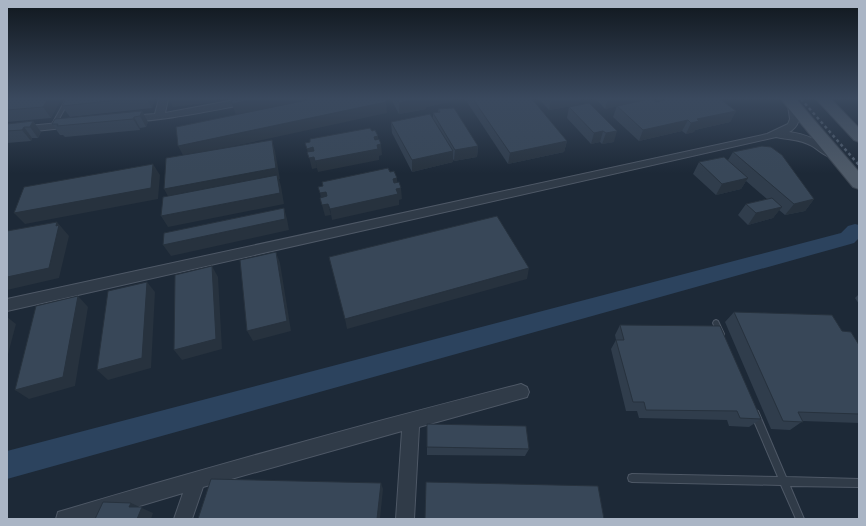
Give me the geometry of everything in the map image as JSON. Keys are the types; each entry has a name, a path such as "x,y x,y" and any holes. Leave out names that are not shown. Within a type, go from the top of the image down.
{"main road":[{"path":"808,124 859,183"},
{"path":"847,124 859,137"}],"street":[{"path":"7,131 83,124"},
{"path":"7,305 770,136 786,130 793,124"},
{"path":"770,136 788,135 806,138 840,161"},
{"path":"65,519 197,479 411,420 521,392"},
{"path":"405,519 411,420"},
{"path":"183,519 197,479"}],"lane":[{"path":"716,322 726,344"},
{"path":"753,409 800,519"},
{"path":"632,478 859,483"}],"building":[{"path":"7,124 32,124 30,127 24,127 22,130 7,131"},
{"path":"52,124 84,124 57,126 58,124"},
{"path":"193,124 284,124 178,146 176,127"},
{"path":"392,124 436,124 453,151 412,160"},
{"path":"439,124 464,124 478,146 455,150"},
{"path":"490,124 552,124 567,141 510,153"},
{"path":"585,124 610,124 617,131 606,133 603,131 594,133"},
{"path":"636,124 672,124 643,130"},
{"path":"370,128 372,131 375,130 378,136 374,137 375,140 379,139 381,144 377,145 378,149 315,161 314,157 309,158 307,152 314,151 313,147 307,149 305,143 310,142 310,139"},
{"path":"272,140 276,168 164,189 166,158"},
{"path":"762,146 771,147 782,155 814,199 794,204 733,152"},
{"path":"724,157 748,178 722,184 699,162"},
{"path":"153,164 151,188 14,213 24,187"},
{"path":"388,168 390,172 394,171 397,178 393,179 394,183 399,182 401,188 396,189 398,194 330,209 328,204 322,205 320,198 327,196 326,192 320,193 318,187 323,186 322,182"},
{"path":"277,175 280,193 161,216 163,197"},
{"path":"772,198 782,207 756,213 746,204"},
{"path":"284,208 285,219 163,245 164,233"},
{"path":"497,216 529,268 345,319 329,257"},
{"path":"57,222 56,226 59,225 49,268 7,277 7,231"},
{"path":"276,252 287,321 247,331 240,260"},
{"path":"212,266 216,339 174,350 175,275"},
{"path":"147,282 142,358 97,370 108,291"},
{"path":"78,296 63,377 15,390 36,306"},
{"path":"734,312 832,315 842,331 851,332 859,345 859,414 798,412 803,422 783,421"},
{"path":"620,325 720,326 761,419 740,418 737,411 646,410 644,402 633,402 616,340 624,340"},
{"path":"427,424 526,426 529,449 427,447"},
{"path":"211,479 381,483 377,519 198,519"},
{"path":"426,482 598,486 604,519 425,519"},
{"path":"103,502 131,503 129,507 142,507 137,519 95,519"}],"waterway":[{"path":"7,465 847,238 855,231"}],"railway":[{"path":"823,124 859,165"}]}
